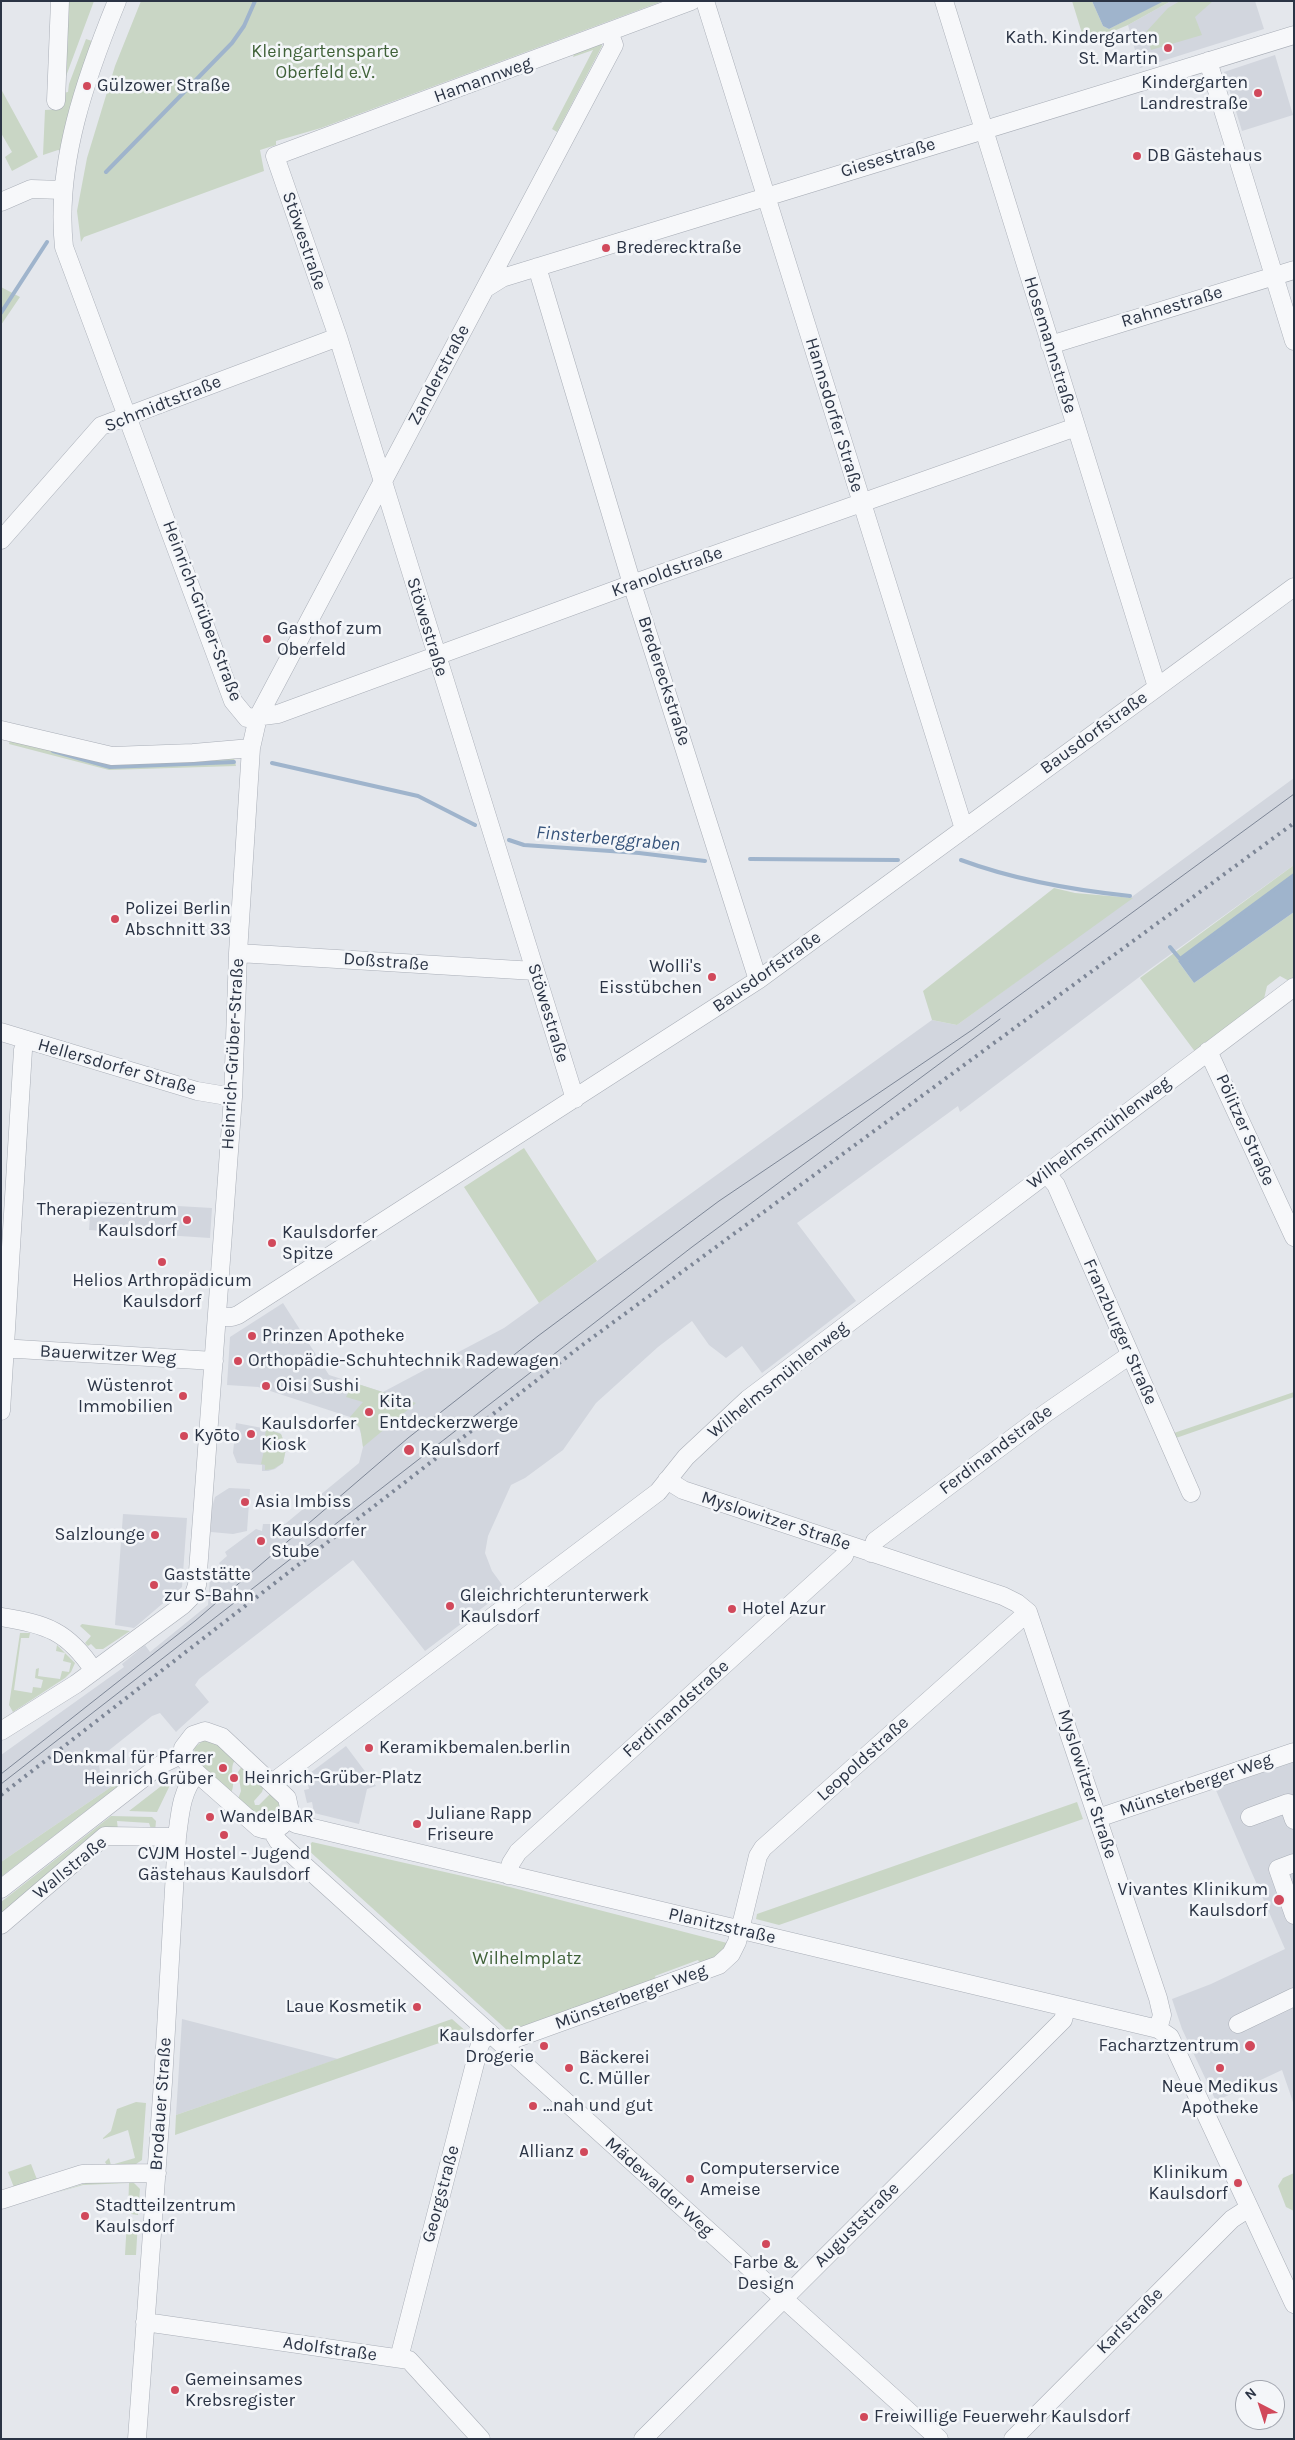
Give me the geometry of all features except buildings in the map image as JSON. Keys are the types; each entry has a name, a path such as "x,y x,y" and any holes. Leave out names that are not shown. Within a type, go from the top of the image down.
{"street":[{"path":"56,101 60,1"},
{"name":"Heinrich-Grüber-Straße","path":"1,1731 94,1671 183,1605 194,1594 197,1585 233,1097 238,953 251,748 258,718 247,718 233,701 64,247 62,222 63,190 86,86 117,1"},
{"name":"Hamannweg","path":"275,156 691,1"},
{"name":"Hannsdorfer Straße","path":"705,1 964,829"},
{"name":"Hosemannstraße","path":"944,1 1156,688"},
{"name":"Zanderstraße","path":"258,718 614,45 609,32"},
{"name":"Giesestraße","path":"485,288 502,278 537,267 982,129 1294,35"},
{"path":"1208,61 1294,341"},
{"name":"Stöwestraße","path":"275,156 338,337 436,657 575,1098"},
{"path":"1,202 31,189 63,190"},
{"name":"Bredereckstraße","path":"537,267 632,584 758,980"},
{"name":"Rahnestraße","path":"1050,345 1294,270"},
{"name":"Schmidtstraße","path":"1,540 101,426 338,337"},
{"name":"Kranoldstraße","path":"258,718 278,714 632,584 1076,427"},
{"name":"Bausdorfstraße","path":"217,1317 238,1315 758,980 1294,587"},
{"path":"2,733 112,756 193,753 251,748"},
{"name":"Doßstraße","path":"238,953 535,971"},
{"name":"Wilhelmsmühlenweg","path":"272,1784 658,1492 686,1457 748,1399 1294,987"},
{"name":"Hellersdorfer Straße","path":"1,1032 196,1091 233,1097"},
{"path":"1,1411 3,1348 23,1050 26,1040"},
{"name":"Pölitzer Straße","path":"1208,1051 1294,1237"},
{"name":"Franzburger Straße","path":"1046,1173 1056,1185 1192,1493"},
{"name":"Bauerwitzer Weg","path":"3,1348 214,1361"},
{"name":"Ferdinandstraße","path":"870,1552 875,1540 1046,1413 1130,1355"},
{"name":"Myslowitzer Straße","path":"667,1480 683,1490 1003,1596 1017,1603 1028,1612 1161,2008 1158,2029"},
{"name":"Ferdinandstraße","path":"508,1875 511,1863 518,1852 844,1556 848,1545"},
{"name":"Leopoldstraße","path":"740,1931 758,1856 763,1848 1028,1612"},
{"path":"1,1617 39,1624 64,1635 78,1649 94,1671"},
{"path":"205,1731 215,1733 272,1784 288,1798 290,1812 281,1826 272,1831 260,1828 197,1773 186,1761 184,1754 185,1744 193,1735 205,1731"},
{"name":"Münsterberger Weg","path":"1098,1818 1294,1752"},
{"path":"1,1889 160,1765 184,1754"},
{"name":"Brodauer Straße","path":"137,2439 157,2173 177,1836 185,1792 189,1782 197,1773"},
{"path":"1250,1816 1288,1803 1294,1820"},
{"name":"Planitzstraße","path":"287,1819 296,1824 1066,2009 1158,2029"},
{"name":"Mädewalder Weg","path":"272,1831 278,1841 306,1867 939,2439"},
{"name":"Wallstraße","path":"1,1925 105,1836 177,1836"},
{"path":"1294,1863 1278,1869 1294,1915"},
{"name":"Münsterberger Weg","path":"506,2047 514,2039 719,1965 736,1946 740,1931"},
{"path":"1238,2024 1294,1997"},
{"name":"Auguststraße","path":"643,2439 1063,2020 1066,2009"},
{"path":"1158,2029 1170,2037 1294,2304"},
{"name":"Georgstraße","path":"399,2358 480,2044 488,2032"},
{"path":"1,2200 82,2174 157,2173"},
{"name":"Karlstraße","path":"1013,2439 1232,2219 1250,2208"},
{"name":"Adolfstraße","path":"145,2322 409,2360 480,2439"}],"shaded area":[{"name":"Kath. Kindergarten St. Martin","path":"1171,1 1255,1 1264,29 1140,68 1128,25"},
{"name":"Kindergarten Landrestraße","path":"1275,55 1293,115 1242,131 1224,72"},
{"path":"1294,778 1294,865 1150,969 960,1112 958,1106 797,1223 856,1301 762,1373 742,1346 726,1358 709,1345 692,1321 658,1347 596,1403 563,1450 525,1478 511,1485 488,1536 485,1553 492,1571 506,1590 425,1651 353,1560 199,1679 195,1685 209,1702 176,1732 160,1713 152,1716 98,1759 102,1785 114,1785 1,1862 1,1755 124,1667 122,1664 145,1645 150,1652 208,1605 210,1577 222,1568 219,1563 227,1556 225,1552 256,1529 262,1531 263,1524 285,1524 359,1463 363,1447 362,1436 359,1428 350,1417 258,1387 227,1385 230,1337 283,1303 329,1375 383,1392 504,1328 932,1020 957,1025"},
{"path":"91,1201 212,1208 210,1238 89,1230"},
{"path":"236,1423 273,1430 281,1434 286,1449 283,1463 275,1469 262,1471 262,1465 237,1463 233,1453"},
{"path":"229,1488 250,1489 247,1531 233,1534 211,1532 211,1511 215,1497"},
{"path":"123,1514 187,1518 182,1587 134,1628 115,1625"},
{"path":"346,1746 376,1786 367,1789 359,1824 314,1813 312,1802 307,1803 304,1790 309,1789 306,1776"},
{"name":"Vivantes Klinikum Kaulsdorf","path":"1294,1761 1294,2105 1282,2070 1216,2101 1182,2029 1172,1999 1211,1984 1285,1949 1215,1788"},
{"path":"182,2019 338,2059 176,2115"}],"green space":[{"path":"65,1 94,1 62,87"},
{"name":"Kleingartensparte Oberfeld e.V.","path":"141,1 663,1 321,128 276,141 276,145 260,150 264,171 84,237 81,242 77,211 87,158 115,66"},
{"path":"1072,1 1092,1 1103,26 1109,29 1160,2 1171,1 1128,25 1085,43"},
{"path":"1180,1 1213,1 1195,17 1202,35 1151,50 1146,32 1168,8"},
{"path":"86,39 92,41 64,151 58,150 43,155 45,110 61,109 63,93 68,92 69,84"},
{"path":"601,42 602,46 557,132 552,129 593,50 573,57 575,51"},
{"path":"1,89 38,157 12,171 5,157 12,152 1,133"},
{"path":"1,287 20,297 1,325"},
{"path":"11,735 97,756 233,754 236,766 109,770 9,744"},
{"path":"1294,865 1294,875 1178,961 1194,983 1294,912 1294,979 1291,982 1280,976 1267,986 1263,1003 1196,1053 1140,978"},
{"path":"1054,888 1075,893 1133,898 957,1025 932,1020 923,991"},
{"path":"524,1148 597,1261 539,1303 464,1187"},
{"path":"358,1384 416,1403 363,1447 360,1428 350,1417 363,1402 346,1397 349,1391 354,1392"},
{"path":"1294,1392 1294,1397 1176,1438 1174,1433"},
{"path":"266,1429 281,1434 286,1447 264,1444"},
{"path":"265,1446 286,1449 283,1463 273,1469 265,1470 265,1465 261,1464"},
{"path":"82,1624 130,1631 103,1649 96,1649 91,1644 88,1646 85,1643 91,1636 80,1626"},
{"path":"20,1633 30,1633 29,1638 21,1638 14,1690 32,1693 33,1687 41,1688 43,1680 35,1678 36,1669 39,1668 38,1676 60,1679 62,1671 69,1672 71,1663 63,1661 65,1653 75,1663 71,1672 65,1678 13,1712 9,1705"},
{"path":"57,1645 65,1653 56,1651"},
{"path":"205,1739 215,1742 235,1760 232,1768 233,1789 231,1793 195,1760 194,1748"},
{"path":"242,1766 264,1786 262,1792 254,1801 255,1805 259,1805 271,1793 278,1799 282,1810 273,1822 264,1822 238,1799 241,1791 238,1772"},
{"path":"169,1780 171,1783 157,1812 129,1811"},
{"path":"114,1785 118,1786 1,1877 1,1862"},
{"path":"1077,1802 1083,1819 779,1925 756,1919 757,1914"},
{"path":"111,1816 152,1817 156,1821 155,1832 152,1832 149,1823 117,1821 118,1830 1,1918 1,1902"},
{"name":"Wilhelmplatz","path":"312,1842 498,1884 731,1944 730,1950 701,1966 698,1960 655,1976 657,1982 512,2033 307,1849"},
{"path":"452,2019 468,2033 175,2135 176,2115"},
{"path":"136,2102 146,2103 142,2160 133,2166 108,2167 105,2162 109,2158 111,2165 135,2158 128,2130 103,2138 111,2131 117,2109"},
{"path":"31,2164 38,2182 15,2190 8,2172"},
{"path":"1294,2173 1294,2211 1286,2207 1278,2186 1283,2178"},
{"path":"132,2181 140,2189 138,2215 131,2214 131,2211 128,2211 129,2183 83,2185 55,2193 86,2183"},
{"path":"127,2220 138,2221 136,2255 125,2255"}],"water":[{"path":"1092,1 1164,1 1109,29 1103,26"},
{"path":"1294,875 1294,912 1194,983 1178,961"}],"waterway":[{"path":"106,172 232,43 244,26 255,1"},
{"path":"1,313 47,242"},
{"name":"Finsterberggraben","path":"53,751 110,767 234,762"},
{"name":"Finsterberggraben","path":"272,763 418,796 475,825"},
{"name":"Finsterberggraben","path":"509,840 524,845 639,853 705,861"},
{"name":"Finsterberggraben","path":"750,859 898,860"},
{"name":"Finsterberggraben","path":"961,860 1023,879 1087,891 1130,896"},
{"name":"Finsterberggraben","path":"1170,947 1180,959 1294,875"}],"tram line":[{"path":"1,1774 195,1621 408,1438 538,1336 719,1201 972,1030 1294,794"},
{"path":"1,1784 692,1247 1000,1019"}],"railway":[{"path":"1,1795 581,1346 1294,823"}],"place":[{"name":"Kath. Kindergarten St. Martin","path":"1168,48"},
{"name":"Gülzower Straße","path":"87,86"},
{"name":"Kindergarten Landrestraße","path":"1258,93"},
{"name":"DB Gästehaus","path":"1137,156"},
{"name":"Brederecktraße","path":"606,248"},
{"name":"Gasthof zum Oberfeld","path":"267,639"},
{"name":"Polizei Berlin Abschnitt 33","path":"115,919"},
{"name":"Wolli's Eisstübchen","path":"712,977"},
{"name":"Therapiezentrum Kaulsdorf","path":"187,1220"},
{"name":"Kaulsdorfer Spitze","path":"272,1243"},
{"name":"Helios Arthropädicum Kaulsdorf","path":"162,1262"},
{"name":"Prinzen Apotheke","path":"252,1336"},
{"name":"Orthopädie-Schuhtechnik Radewagen","path":"238,1361"},
{"name":"Oisi Sushi","path":"266,1386"},
{"name":"Wüstenrot Immobilien","path":"183,1396"},
{"name":"Kita Entdeckerzwerge","path":"369,1412"},
{"name":"Kaulsdorfer Kiosk","path":"251,1434"},
{"name":"Kyōto","path":"184,1436"},
{"name":"Kaulsdorf","path":"409,1450"},
{"name":"Asia Imbiss","path":"245,1502"},
{"name":"Salzlounge","path":"155,1535"},
{"name":"Kaulsdorfer Stube","path":"261,1541"},
{"name":"Gaststätte zur S-Bahn","path":"154,1585"},
{"name":"Gleichrichterunterwerk Kaulsdorf","path":"450,1606"},
{"name":"Hotel Azur","path":"732,1609"},
{"name":"Keramikbemalen.berlin","path":"369,1748"},
{"name":"Denkmal für Pfarrer Heinrich Grüber","path":"223,1768"},
{"name":"Heinrich-Grüber-Platz","path":"234,1778"},
{"name":"WandelBAR","path":"210,1817"},
{"name":"Juliane Rapp Friseure","path":"417,1824"},
{"name":"CVJM Hostel - Jugend Gästehaus Kaulsdorf","path":"224,1835"},
{"name":"Vivantes Klinikum Kaulsdorf","path":"1279,1900"},
{"name":"Laue Kosmetik","path":"417,2007"},
{"name":"Kaulsdorfer Drogerie","path":"544,2046"},
{"name":"Facharztzentrum","path":"1250,2046"},
{"name":"Bäckerei C. Müller","path":"569,2068"},
{"name":"Neue Medikus Apotheke","path":"1220,2068"},
{"name":"...nah und gut","path":"533,2106"},
{"name":"Allianz","path":"584,2152"},
{"name":"Computerservice Ameise","path":"690,2179"},
{"name":"Klinikum Kaulsdorf","path":"1238,2183"},
{"name":"Stadtteilzentrum Kaulsdorf","path":"85,2216"},
{"name":"Farbe & Design","path":"766,2244"},
{"name":"Gemeinsames Krebsregister","path":"175,2390"},
{"name":"Freiwillige Feuerwehr Kaulsdorf","path":"864,2417"}]}
